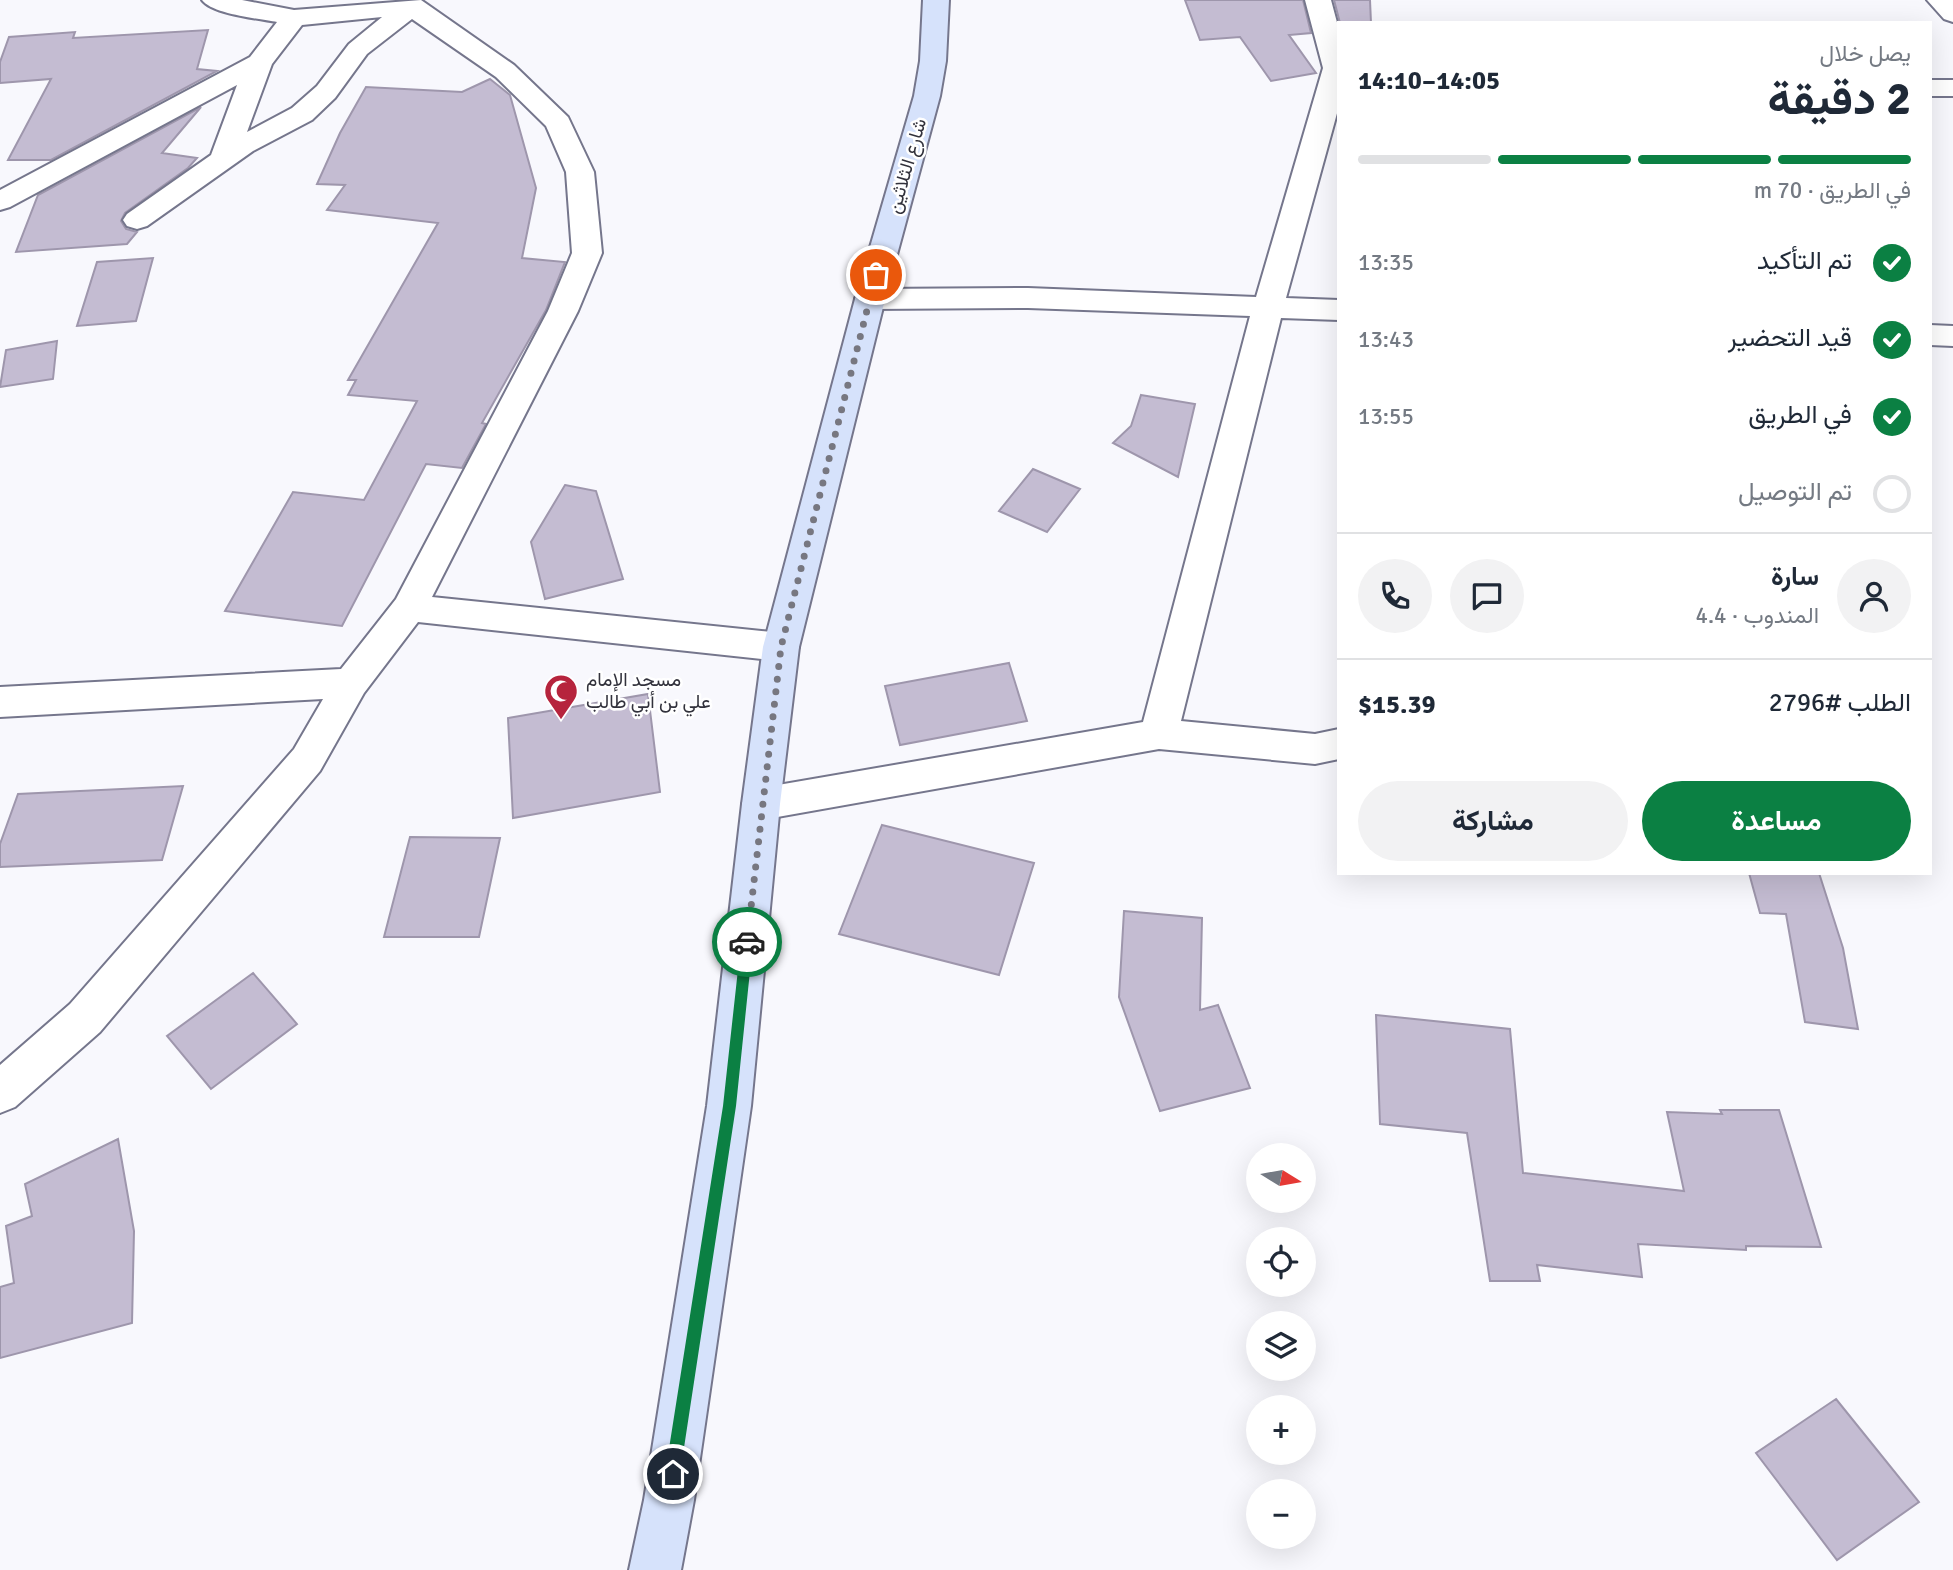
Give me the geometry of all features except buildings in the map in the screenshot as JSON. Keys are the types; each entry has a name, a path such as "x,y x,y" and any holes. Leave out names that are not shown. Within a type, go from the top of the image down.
{"street":[{"path":"0,1093 85,1018 307,760 351,683 410,608 563,311 587,253 580,172 558,123 505,71 410,3 294,18 215,0"},
{"name":"شارع الثلاثين","path":"655,1570 669,1500 729,1106 761,804 781,647 870,299 927,96 933,61 936,0"},
{"path":"1159,734 1268,307 1337,68 1318,0"},
{"path":"1940,0 1953,14"},
{"path":"138,220 243,145 302,114 326,92 358,49 410,3"},
{"path":"223,159 259,63 294,18"},
{"path":"0,201 259,63"},
{"path":"1932,88 1953,88"},
{"path":"870,299 1028,298 1337,310"},
{"path":"1932,335 1953,336"},
{"path":"410,608 781,647"},
{"path":"0,702 351,683"},
{"path":"761,804 1159,734 1315,749 1337,744"}],"way so far":[{"path":"747,942 781,647 876,275"}],"place":[{"name":"مسجد الإمام علي بن أبي طالب","path":"561,721"}],"route":[{"path":"673,1474 729,1106 747,942"}]}
